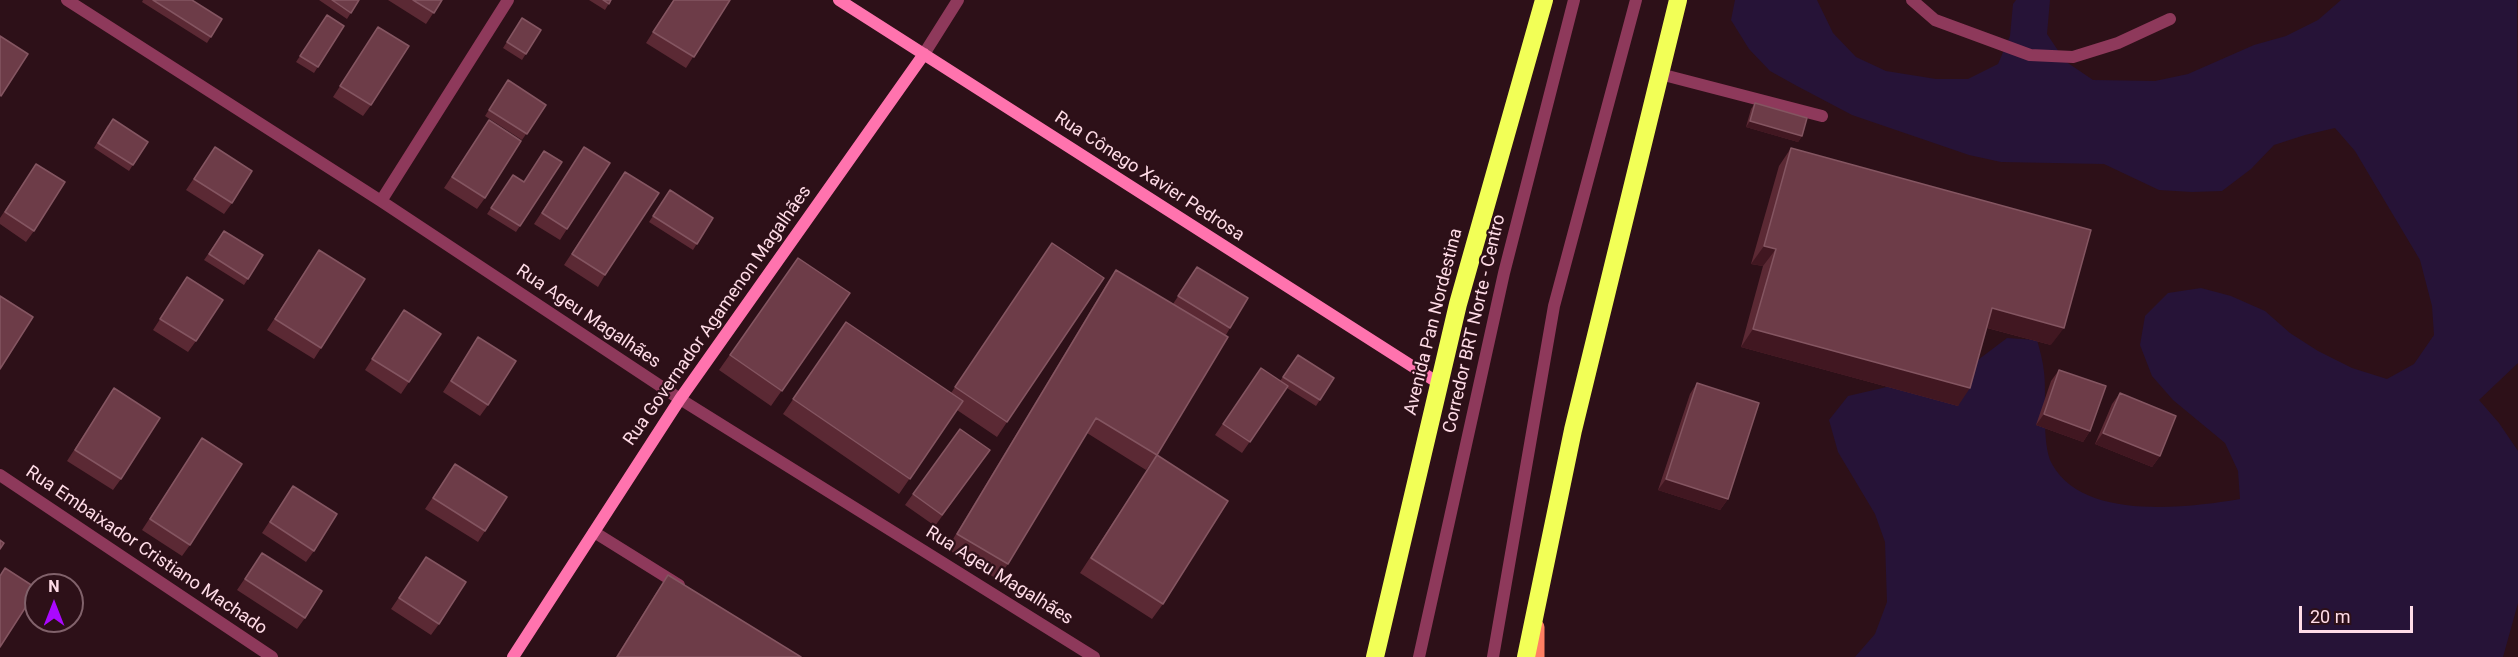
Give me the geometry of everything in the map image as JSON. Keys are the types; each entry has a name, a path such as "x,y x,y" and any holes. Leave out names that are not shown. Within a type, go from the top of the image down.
{"highway":[{"name":"Avenida Pan Nordestina","path":"1375,657 1458,304 1544,0"},
{"path":"1526,657 1573,430 1678,0"}],"main road":[{"path":"1538,603 1538,657"}],"street":[{"path":"381,201 508,0"},
{"name":"Rua Cônego Xavier Pedrosa","path":"839,0 1440,384"},
{"name":"Rua Governador Agamenon Magalhães","path":"513,657 680,399 924,54 958,0"},
{"name":"Corredor BRT Norte - Centro","path":"1419,657 1504,273 1574,0"},
{"path":"1493,657 1554,306 1636,0"},
{"path":"1912,0 1935,20 2030,55 2073,57 2118,43 2170,19"},
{"name":"Rua Ageu Magalhães","path":"75,2 680,399 1094,657"},
{"path":"1660,74 1822,116"},
{"name":"Rua Embaixador Cristiano Machado","path":"0,475 272,657"},
{"path":"594,532 688,591"}],"shaded area":[{"path":"1735,0 1817,0 1833,33 1856,57 1886,71 1936,79 1968,79 1998,64 2010,36 2013,4 2016,0 2050,0 2047,34 2065,61 2093,80 2155,81 2188,74 2254,45 2286,36 2318,20 2341,0 2517,0 2518,363 2479,400 2499,423 2518,451 2518,603 2503,657 1855,657 1875,634 1887,602 1885,542 1875,514 1838,452 1829,420 1848,396 1921,379 1958,375 2007,338 2037,340 2044,372 2045,432 2049,455 2052,464 2067,482 2087,495 2138,506 2165,507 2240,499 2238,471 2225,443 2173,400 2152,376 2140,345 2145,316 2168,293 2201,288 2231,296 2265,311 2290,333 2318,351 2352,368 2387,379 2414,364 2434,335 2432,306 2420,260 2355,151 2335,128 2274,145 2251,169 2222,191 2159,190 2104,164 2001,162 1969,155 1852,115 1770,71 1749,49 1731,20"}],"building":[{"path":"153,0 192,0 222,19 211,37"},
{"path":"332,0 359,0 351,13"},
{"path":"413,0 442,0 434,13"},
{"path":"674,0 730,0 694,57 653,32"},
{"path":"327,15 344,26 318,67 300,56"},
{"path":"522,18 541,30 526,54 507,42"},
{"path":"378,27 409,46 371,105 340,86"},
{"path":"0,36 28,54 1,96 0,95"},
{"path":"508,80 546,105 527,134 489,110"},
{"path":"1755,103 1807,118 1802,136 1750,121"},
{"path":"113,119 148,142 133,165 98,143"},
{"path":"489,120 521,141 485,198 452,177"},
{"path":"215,147 252,171 232,203 194,179"},
{"path":"584,147 610,163 567,229 542,213"},
{"path":"1791,148 2091,230 2064,328 1992,308 1970,388 1753,329 1776,249 1764,246"},
{"path":"544,151 562,162 520,226 491,208 513,175 524,182"},
{"path":"36,164 65,182 34,231 5,212"},
{"path":"625,172 659,193 605,275 572,254"},
{"path":"670,190 713,218 697,244 653,216"},
{"path":"224,231 263,255 248,279 209,254"},
{"path":"1052,243 1104,278 1007,422 955,387"},
{"path":"319,250 365,279 321,348 275,319"},
{"path":"798,258 850,293 782,391 730,355"},
{"path":"1197,267 1248,298 1230,328 1178,296"},
{"path":"1116,270 1228,337 1157,455 1096,418 1008,564 957,534"},
{"path":"187,277 223,300 196,341 160,319"},
{"path":"0,296 33,317 0,369"},
{"path":"404,310 441,334 409,382 372,359"},
{"path":"846,322 963,401 910,479 793,399"},
{"path":"478,337 516,361 488,405 451,381"},
{"path":"1298,355 1334,378 1320,400 1283,377"},
{"path":"1261,368 1288,386 1250,442 1223,424"},
{"path":"2059,370 2106,386 2090,431 2044,414"},
{"path":"1697,383 1759,403 1728,499 1666,479"},
{"path":"114,388 160,418 121,479 75,450"},
{"path":"2120,393 2176,416 2160,456 2103,433"},
{"path":"960,429 990,450 942,515 913,494"},
{"path":"202,438 242,464 190,545 150,519"},
{"path":"1157,455 1228,501 1163,604 1091,558"},
{"path":"455,464 507,497 485,531 433,498"},
{"path":"293,486 337,514 314,551 270,522"},
{"path":"262,553 322,591 305,618 245,579"},
{"path":"426,557 466,582 439,624 399,598"},
{"path":"5,568 24,580 24,610 0,647 0,576"},
{"path":"668,575 801,657 617,657"}]}
